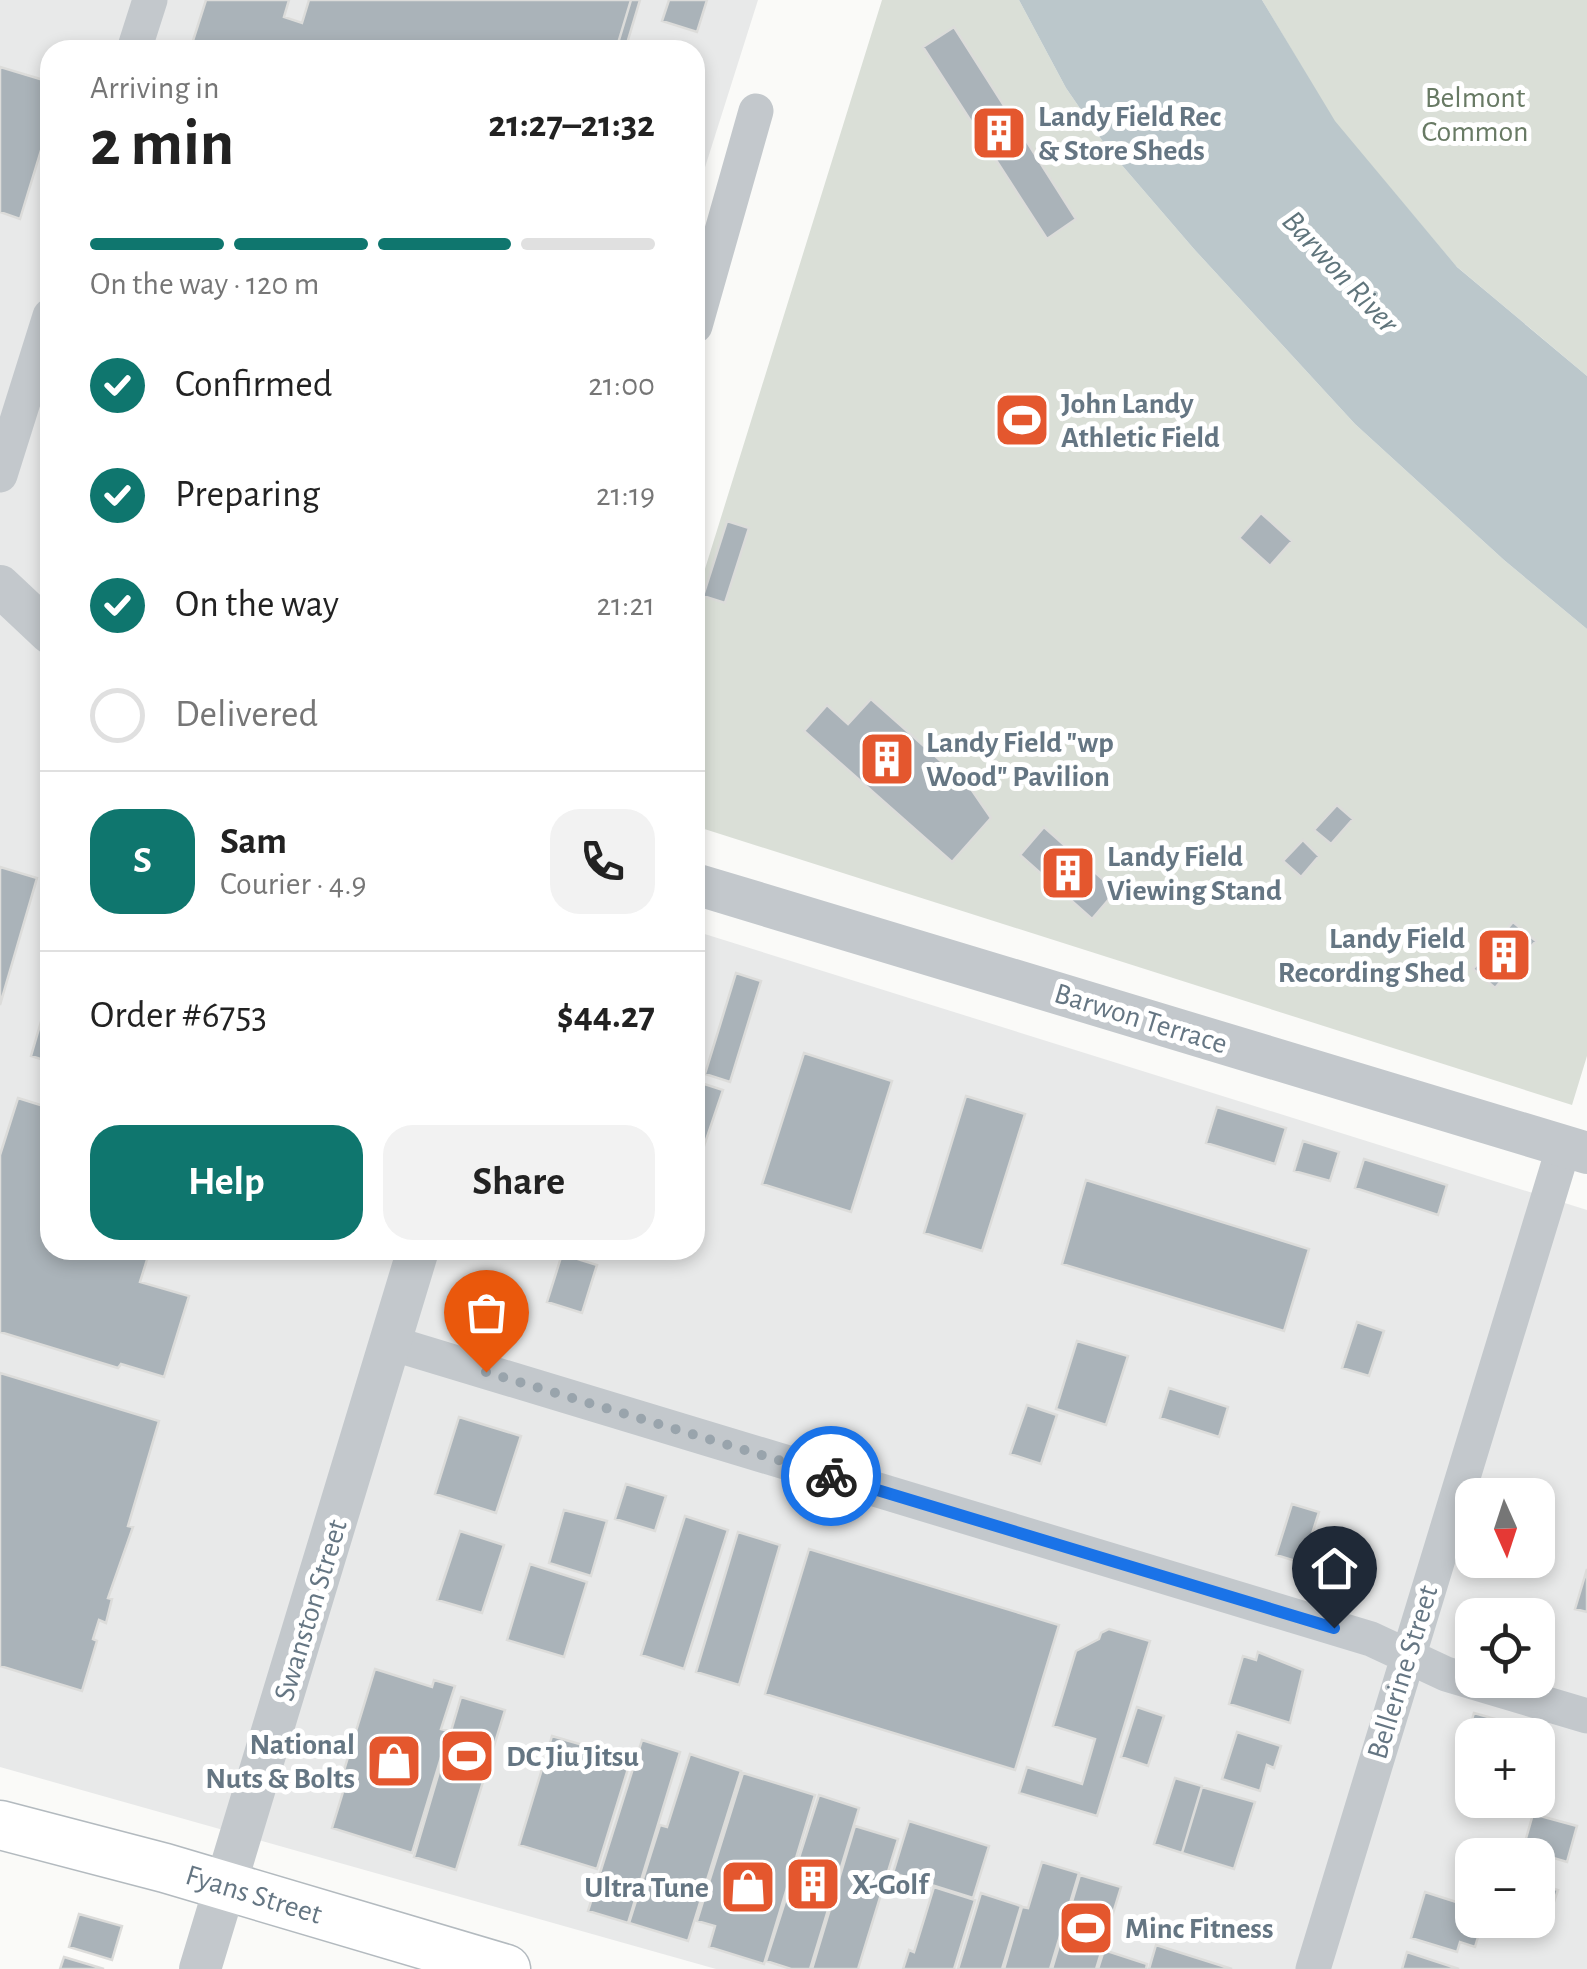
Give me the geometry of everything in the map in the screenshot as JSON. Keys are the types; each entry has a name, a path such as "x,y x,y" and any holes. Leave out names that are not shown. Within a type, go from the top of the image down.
{"main road":[{"name":"Fyans Street","path":"0,1825 506,1969"}],"street":[{"path":"137,40 150,0"},
{"path":"705,291 756,110"},
{"path":"0,474 40,348"},
{"path":"0,586 40,624"},
{"name":"Barwon Terrace","path":"705,887 1576,1149"},
{"name":"Bellerine Street","path":"1313,1969 1406,1656 1576,1149"},
{"name":"Swanston Street","path":"200,1969 415,1260"},
{"path":"391,1343 1371,1639 1446,1674 1587,1716"}],"shaded area":[{"path":"0,0 758,0 705,167 705,40 40,40 40,1260 705,1260 705,934 1587,1210 1587,1969 716,1969 0,1767"}],"green space":[{"name":"John Landy Athletic Field","path":"882,0 1019,0 1066,88 1108,149 1194,249 1355,424 1504,560 1587,629 1587,1056 1572,1105 705,829 705,569"},
{"name":"Belmont Common","path":"1262,0 1587,0 1587,376 1456,266 1334,121"}],"water":[{"name":"Barwon River","path":"1019,0 1262,0 1335,121 1457,267 1587,376 1587,629 1504,560 1355,424 1194,249 1108,149 1066,88"}],"building":[{"path":"206,0 289,0 284,17 302,23 309,0 631,0 619,40 193,40"},
{"path":"631,0 640,0 628,40 619,40"},
{"path":"669,0 707,0 697,32 662,21"},
{"name":"Landy Field Rec & Store Sheds","path":"954,27 1076,219 1047,239 923,47"},
{"path":"0,67 40,79 40,154 20,219 0,212"},
{"path":"1261,513 1292,541 1270,566 1239,538"},
{"path":"727,521 749,528 725,603 705,597"},
{"name":"Landy Field \"wp Wood\" Pavilion","path":"871,699 969,786 991,818 952,862 804,731 827,705 848,724"},
{"path":"1337,805 1353,819 1331,844 1314,830"},
{"name":"Landy Field Viewing Stand","path":"1044,827 1116,891 1092,919 1020,855"},
{"path":"1303,840 1319,856 1301,877 1283,861"},
{"path":"0,867 37,878 0,1005"},
{"name":"Landy Field Recording Shed","path":"1513,922 1536,941 1495,988 1473,969"},
{"path":"736,973 761,981 730,1082 705,1074"},
{"path":"40,1025 40,1059 31,1056"},
{"path":"804,1053 892,1081 851,1212 762,1184"},
{"path":"705,1084 723,1090 705,1143"},
{"path":"966,1096 1025,1114 982,1251 924,1233"},
{"path":"18,1098 40,1105 40,1260 147,1260 140,1282 189,1296 164,1377 121,1364 118,1368 0,1332 0,1155"},
{"path":"1217,1107 1286,1128 1275,1164 1206,1143"},
{"path":"1303,1141 1339,1152 1330,1181 1294,1171"},
{"path":"1364,1159 1447,1185 1438,1215 1355,1188"},
{"path":"1086,1180 1309,1249 1284,1331 1062,1264"},
{"path":"560,1260 597,1265 582,1313 547,1302"},
{"path":"1357,1322 1384,1331 1369,1376 1342,1368"},
{"path":"1077,1341 1128,1356 1106,1425 1056,1409"},
{"path":"0,1373 159,1421 128,1526 133,1527 108,1598 112,1599 106,1623 99,1620 82,1691 0,1666"},
{"path":"1169,1388 1228,1407 1219,1437 1160,1418"},
{"path":"1027,1405 1057,1415 1041,1464 1010,1454"},
{"path":"459,1417 521,1436 496,1513 435,1494"},
{"path":"626,1484 666,1496 655,1531 615,1519"},
{"path":"1292,1504 1319,1512 1311,1537 1342,1547 1334,1573 1276,1555"},
{"path":"564,1510 607,1521 591,1576 549,1563"},
{"path":"685,1516 728,1530 684,1669 641,1655"},
{"path":"460,1531 504,1545 482,1613 437,1600"},
{"path":"738,1532 780,1545 739,1685 696,1672"},
{"path":"809,1549 1059,1625 1015,1770 765,1694"},
{"path":"530,1564 587,1582 564,1657 507,1640"},
{"path":"1587,1569 1587,1612 1575,1609"},
{"path":"1109,1629 1150,1641 1097,1816 1019,1793 1027,1767 1082,1784 1095,1739 1053,1726 1076,1651"},
{"path":"1258,1652 1303,1670 1290,1723 1229,1704 1243,1656 1256,1660"},
{"name":"National Nuts & Bolts","path":"375,1669 432,1687 434,1680 455,1686 441,1729 449,1731 412,1853 332,1828 343,1792 338,1790"},
{"name":"DC Jiu Jitsu","path":"461,1697 505,1710 456,1870 414,1857"},
{"path":"1137,1707 1164,1716 1148,1766 1121,1757"},
{"path":"1237,1732 1281,1746 1274,1768 1267,1765 1260,1791 1222,1779"},
{"path":"552,1736 631,1759 597,1869 519,1845"},
{"path":"642,1740 680,1752 628,1923 588,1911"},
{"path":"690,1754 741,1771 688,1941 629,1923 660,1825 667,1827"},
{"name":"Ultra Tune","path":"743,1773 815,1795 764,1964 709,1947 715,1926 697,1921"},
{"path":"1175,1778 1202,1786 1182,1853 1154,1844"},
{"path":"1202,1787 1255,1802 1234,1869 1182,1853"},
{"name":"X-Golf","path":"819,1795 859,1808 810,1969 791,1969 766,1961"},
{"path":"1532,1818 1577,1826 1567,1862 1555,1858 1555,1838 1526,1838"},
{"path":"909,1821 989,1846 973,1898 893,1873"},
{"path":"855,1826 898,1839 858,1969 812,1969"},
{"path":"1042,1862 1079,1873 1050,1969 1004,1969 1022,1907 1028,1908"},
{"name":"Minc Fitness","path":"1080,1875 1121,1887 1096,1969 1052,1969"},
{"path":"934,1887 975,1900 954,1969 903,1969 909,1950 914,1952"},
{"path":"1425,1892 1455,1902 1455,1938 1478,1938 1475,1947 1460,1942 1457,1952 1411,1938"},
{"path":"981,1893 1021,1906 1002,1969 958,1969"},
{"path":"79,1914 122,1926 112,1960 69,1947"},
{"path":"1156,1945 1232,1969 1149,1969"},
{"path":"1104,1950 1147,1964 1146,1969 1098,1969"},
{"path":"1407,1952 1459,1969 1402,1969"},
{"path":"64,1957 104,1969 60,1969"}],"way so far":[{"path":"486,1372 831,1476"}],"place":[{"name":"Landy Field Rec & Store Sheds","path":"999,133"},
{"name":"John Landy Athletic Field","path":"1022,420"},
{"name":"Landy Field \"wp Wood\" Pavilion","path":"887,759"},
{"name":"Landy Field Viewing Stand","path":"1068,873"},
{"name":"Landy Field Recording Shed","path":"1504,955"},
{"name":"DC Jiu Jitsu","path":"467,1756"},
{"name":"National Nuts & Bolts","path":"394,1761"},
{"name":"X-Golf","path":"813,1884"},
{"name":"Ultra Tune","path":"748,1887"},
{"name":"Minc Fitness","path":"1086,1928"}],"route":[{"path":"831,1476 1334,1628"}]}
